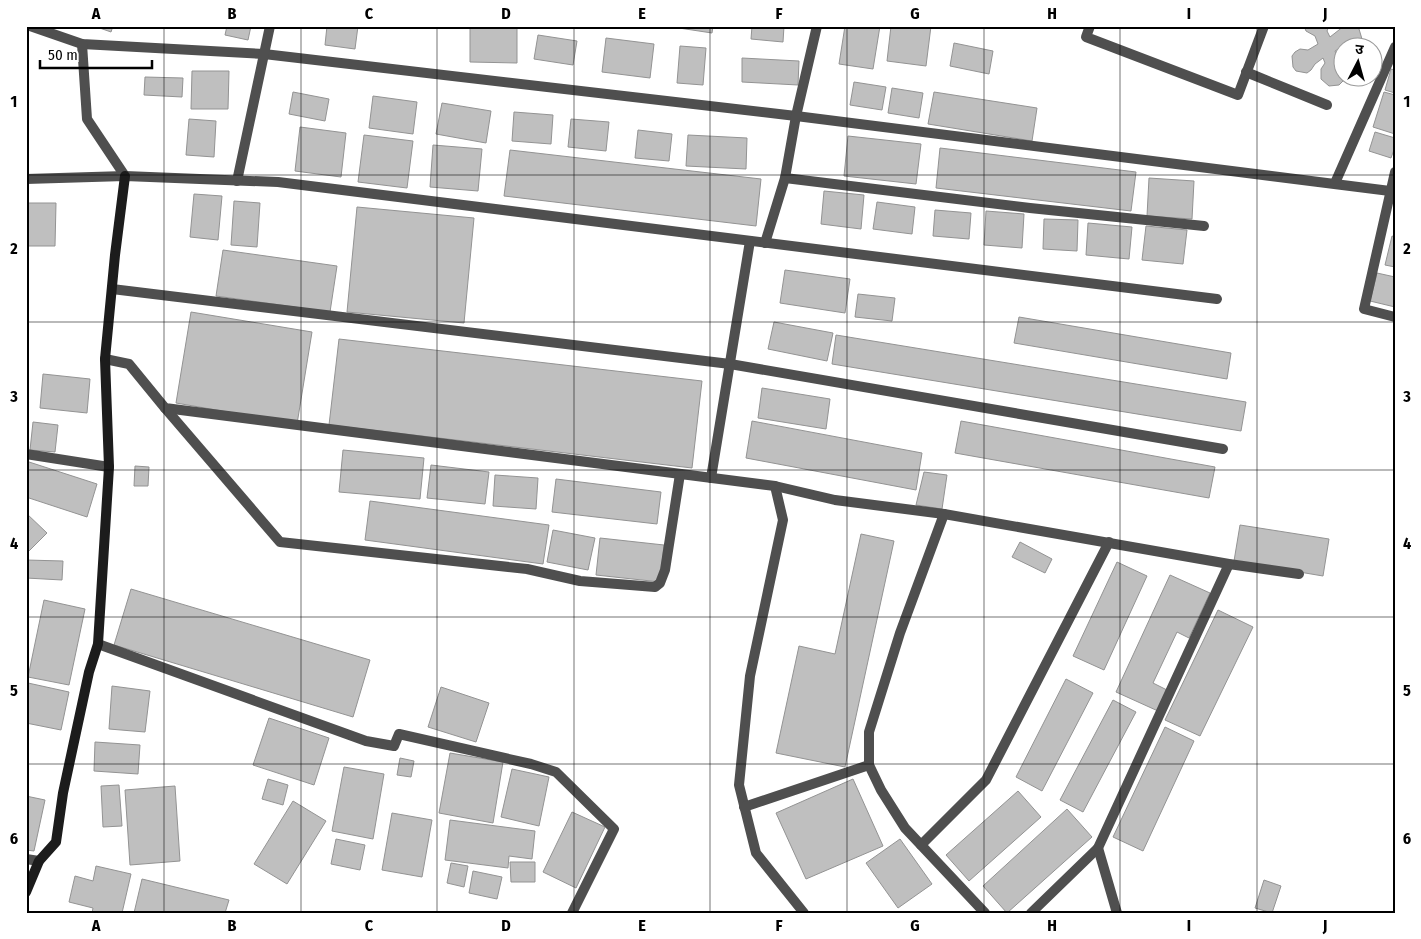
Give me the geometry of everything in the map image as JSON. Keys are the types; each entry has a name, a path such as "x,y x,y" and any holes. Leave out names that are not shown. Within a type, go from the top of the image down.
{"street":[{"path":"30,26 82,44 264,54 796,116 1390,190"},
{"path":"237,180 270,26"},
{"path":"765,243 785,178 796,116 817,26"},
{"path":"1090,26 1086,37 1238,95 1264,26"},
{"path":"26,892 39,862 56,842 63,794 89,672 98,644 109,467 105,359 125,176 87,119 82,44"},
{"path":"1335,184 1395,47"},
{"path":"1246,72 1327,105"},
{"path":"1395,172 1390,190 1390,215 1364,309 1395,317"},
{"path":"26,179 125,176 278,182 1217,299"},
{"path":"785,178 1030,208 1204,226"},
{"path":"711,478 750,241"},
{"path":"112,289 730,364 1223,449"},
{"path":"105,359 129,364 280,542 527,569 580,581 655,586 660,583 665,570 680,474"},
{"path":"165,408 775,486 835,500 944,514 1229,564 1299,574"},
{"path":"26,454 109,467"},
{"path":"775,486 783,520 750,676 739,785 756,853 803,913"},
{"path":"944,514 900,633 869,732 869,765 881,790 900,820 985,913"},
{"path":"921,845 986,780 1109,542"},
{"path":"1031,913 1098,848 1229,564"},
{"path":"98,644 366,741 394,746 399,734 530,764 556,772 614,829 572,913"},
{"path":"744,807 869,765"},
{"path":"1098,848 1117,913"},
{"path":"26,859 39,862"}],"building":[{"path":"94,26 113,26 111,32"},
{"path":"227,26 251,26 248,40 225,35"},
{"path":"327,26 358,26 355,49 325,45"},
{"path":"679,26 713,26 712,33 679,28"},
{"path":"752,26 784,26 783,42 751,39"},
{"path":"845,26 880,26 873,69 839,64"},
{"path":"891,26 931,26 926,66 887,61"},
{"path":"1304,26 1329,26 1327,31 1330,37 1344,26 1356,26 1359,29 1362,38 1334,38 1334,86 1329,86 1321,79 1321,69 1325,63 1323,58 1307,73 1296,71 1293,67 1292,56 1295,52 1300,49 1308,50 1318,44 1315,36 1306,31"},
{"path":"470,27 517,27 517,63 470,62"},
{"path":"538,35 577,41 573,65 534,59"},
{"path":"606,38 654,44 650,78 602,72"},
{"path":"954,43 993,51 989,74 950,66"},
{"path":"680,46 706,48 703,85 677,83"},
{"path":"742,58 799,61 798,85 742,82"},
{"path":"1391,69 1395,70 1395,93 1385,90"},
{"path":"192,71 229,71 228,109 191,109"},
{"path":"145,77 183,78 182,97 144,95"},
{"path":"854,82 886,87 882,110 850,105"},
{"path":"892,88 923,93 919,118 888,113"},
{"path":"293,92 329,99 325,121 289,114"},
{"path":"934,92 1037,108 1032,141 928,124"},
{"path":"1384,92 1395,95 1395,134 1373,127"},
{"path":"373,96 417,102 413,134 369,128"},
{"path":"442,103 491,111 486,143 436,134"},
{"path":"514,112 553,115 551,144 512,141"},
{"path":"189,119 216,121 214,157 186,155"},
{"path":"571,119 609,122 606,151 568,147"},
{"path":"300,127 346,133 341,177 295,171"},
{"path":"638,130 672,134 669,161 635,158"},
{"path":"1375,132 1395,138 1395,147 1391,158 1369,151"},
{"path":"364,135 413,141 407,188 358,182"},
{"path":"688,135 747,138 746,169 686,166"},
{"path":"848,136 921,144 916,184 844,176"},
{"path":"433,145 482,149 478,191 430,187"},
{"path":"940,148 1136,172 1131,211 936,188"},
{"path":"510,150 761,179 756,226 504,196"},
{"path":"1149,178 1194,181 1192,219 1147,216"},
{"path":"824,191 864,195 861,229 821,224"},
{"path":"194,194 222,196 218,240 190,237"},
{"path":"234,201 260,203 257,247 231,245"},
{"path":"877,202 915,207 912,234 873,229"},
{"path":"26,203 56,203 55,246 26,246"},
{"path":"357,207 474,218 464,323 347,312"},
{"path":"935,210 971,213 969,239 933,236"},
{"path":"986,211 1024,214 1022,248 984,245"},
{"path":"1044,219 1078,220 1077,251 1043,249"},
{"path":"1088,223 1132,227 1129,259 1086,255"},
{"path":"1146,226 1187,230 1183,264 1142,260"},
{"path":"1392,236 1395,237 1395,267 1385,265"},
{"path":"223,250 337,266 330,312 216,296"},
{"path":"785,270 850,279 845,313 780,303"},
{"path":"1377,273 1395,277 1395,307 1370,301"},
{"path":"858,294 895,298 892,321 855,317"},
{"path":"191,312 312,332 297,424 176,403"},
{"path":"1019,317 1231,353 1227,379 1014,343"},
{"path":"774,322 833,333 827,361 768,349"},
{"path":"836,335 1246,402 1241,431 832,364"},
{"path":"339,339 702,381 692,468 329,425"},
{"path":"43,374 90,379 87,413 40,408"},
{"path":"762,388 830,399 826,429 758,418"},
{"path":"752,421 922,453 916,490 746,458"},
{"path":"961,421 1215,467 1209,498 955,453"},
{"path":"33,422 58,425 55,452 30,450"},
{"path":"343,450 424,458 420,499 339,492"},
{"path":"26,461 97,484 87,517 26,497"},
{"path":"431,465 489,472 485,504 427,498"},
{"path":"135,466 149,467 148,486 134,486"},
{"path":"924,472 947,475 942,509 916,505"},
{"path":"495,475 538,478 536,509 493,506"},
{"path":"556,479 661,492 657,524 552,512"},
{"path":"370,501 549,525 543,564 365,540"},
{"path":"26,513 47,533 26,554"},
{"path":"1240,525 1329,539 1323,576 1234,561"},
{"path":"553,530 595,538 588,570 547,562"},
{"path":"861,534 894,541 845,767 776,753 799,646 835,654"},
{"path":"600,538 664,545 660,582 596,575"},
{"path":"1020,542 1052,559 1045,573 1012,557"},
{"path":"26,560 63,561 62,580 26,578"},
{"path":"1117,562 1147,576 1104,670 1073,656"},
{"path":"1170,575 1210,593 1189,638 1177,632 1153,683 1167,690 1158,711 1116,692"},
{"path":"131,589 370,660 353,717 114,645"},
{"path":"44,600 85,609 69,685 28,677"},
{"path":"1218,610 1253,627 1200,736 1165,720"},
{"path":"1066,679 1093,693 1042,791 1016,777"},
{"path":"28,683 69,692 61,730 26,723"},
{"path":"112,686 150,691 145,732 109,729"},
{"path":"441,687 489,703 476,742 428,727"},
{"path":"1113,700 1136,712 1083,812 1060,800"},
{"path":"269,718 329,738 314,785 253,765"},
{"path":"1165,727 1194,741 1143,851 1113,837"},
{"path":"95,742 140,745 138,774 94,771"},
{"path":"450,753 503,762 493,823 439,813"},
{"path":"400,758 414,761 411,777 397,775"},
{"path":"344,767 384,774 373,839 332,831"},
{"path":"512,769 549,777 539,826 501,817"},
{"path":"268,779 288,785 283,805 262,799"},
{"path":"853,779 883,846 806,879 776,813"},
{"path":"119,785 122,826 103,827 101,786"},
{"path":"175,786 180,861 130,865 125,790"},
{"path":"1018,791 1041,817 969,881 946,855"},
{"path":"26,796 45,800 34,851 26,850"},
{"path":"293,801 326,821 287,884 254,864"},
{"path":"1067,809 1092,837 1007,913 983,886"},
{"path":"572,812 605,827 576,888 543,872"},
{"path":"392,813 432,820 422,877 382,870"},
{"path":"450,820 535,831 532,859 509,856 508,868 445,860"},
{"path":"336,839 365,845 360,870 331,864"},
{"path":"900,839 932,884 898,908 866,863"},
{"path":"510,862 535,862 535,882 511,882"},
{"path":"451,863 468,866 464,887 447,883"},
{"path":"96,866 131,874 122,913 92,913 93,908 69,902 75,876 93,881"},
{"path":"473,871 502,877 497,899 469,893"},
{"path":"142,879 229,900 225,913 134,913"},
{"path":"1264,880 1281,886 1272,913 1255,908"}]}
